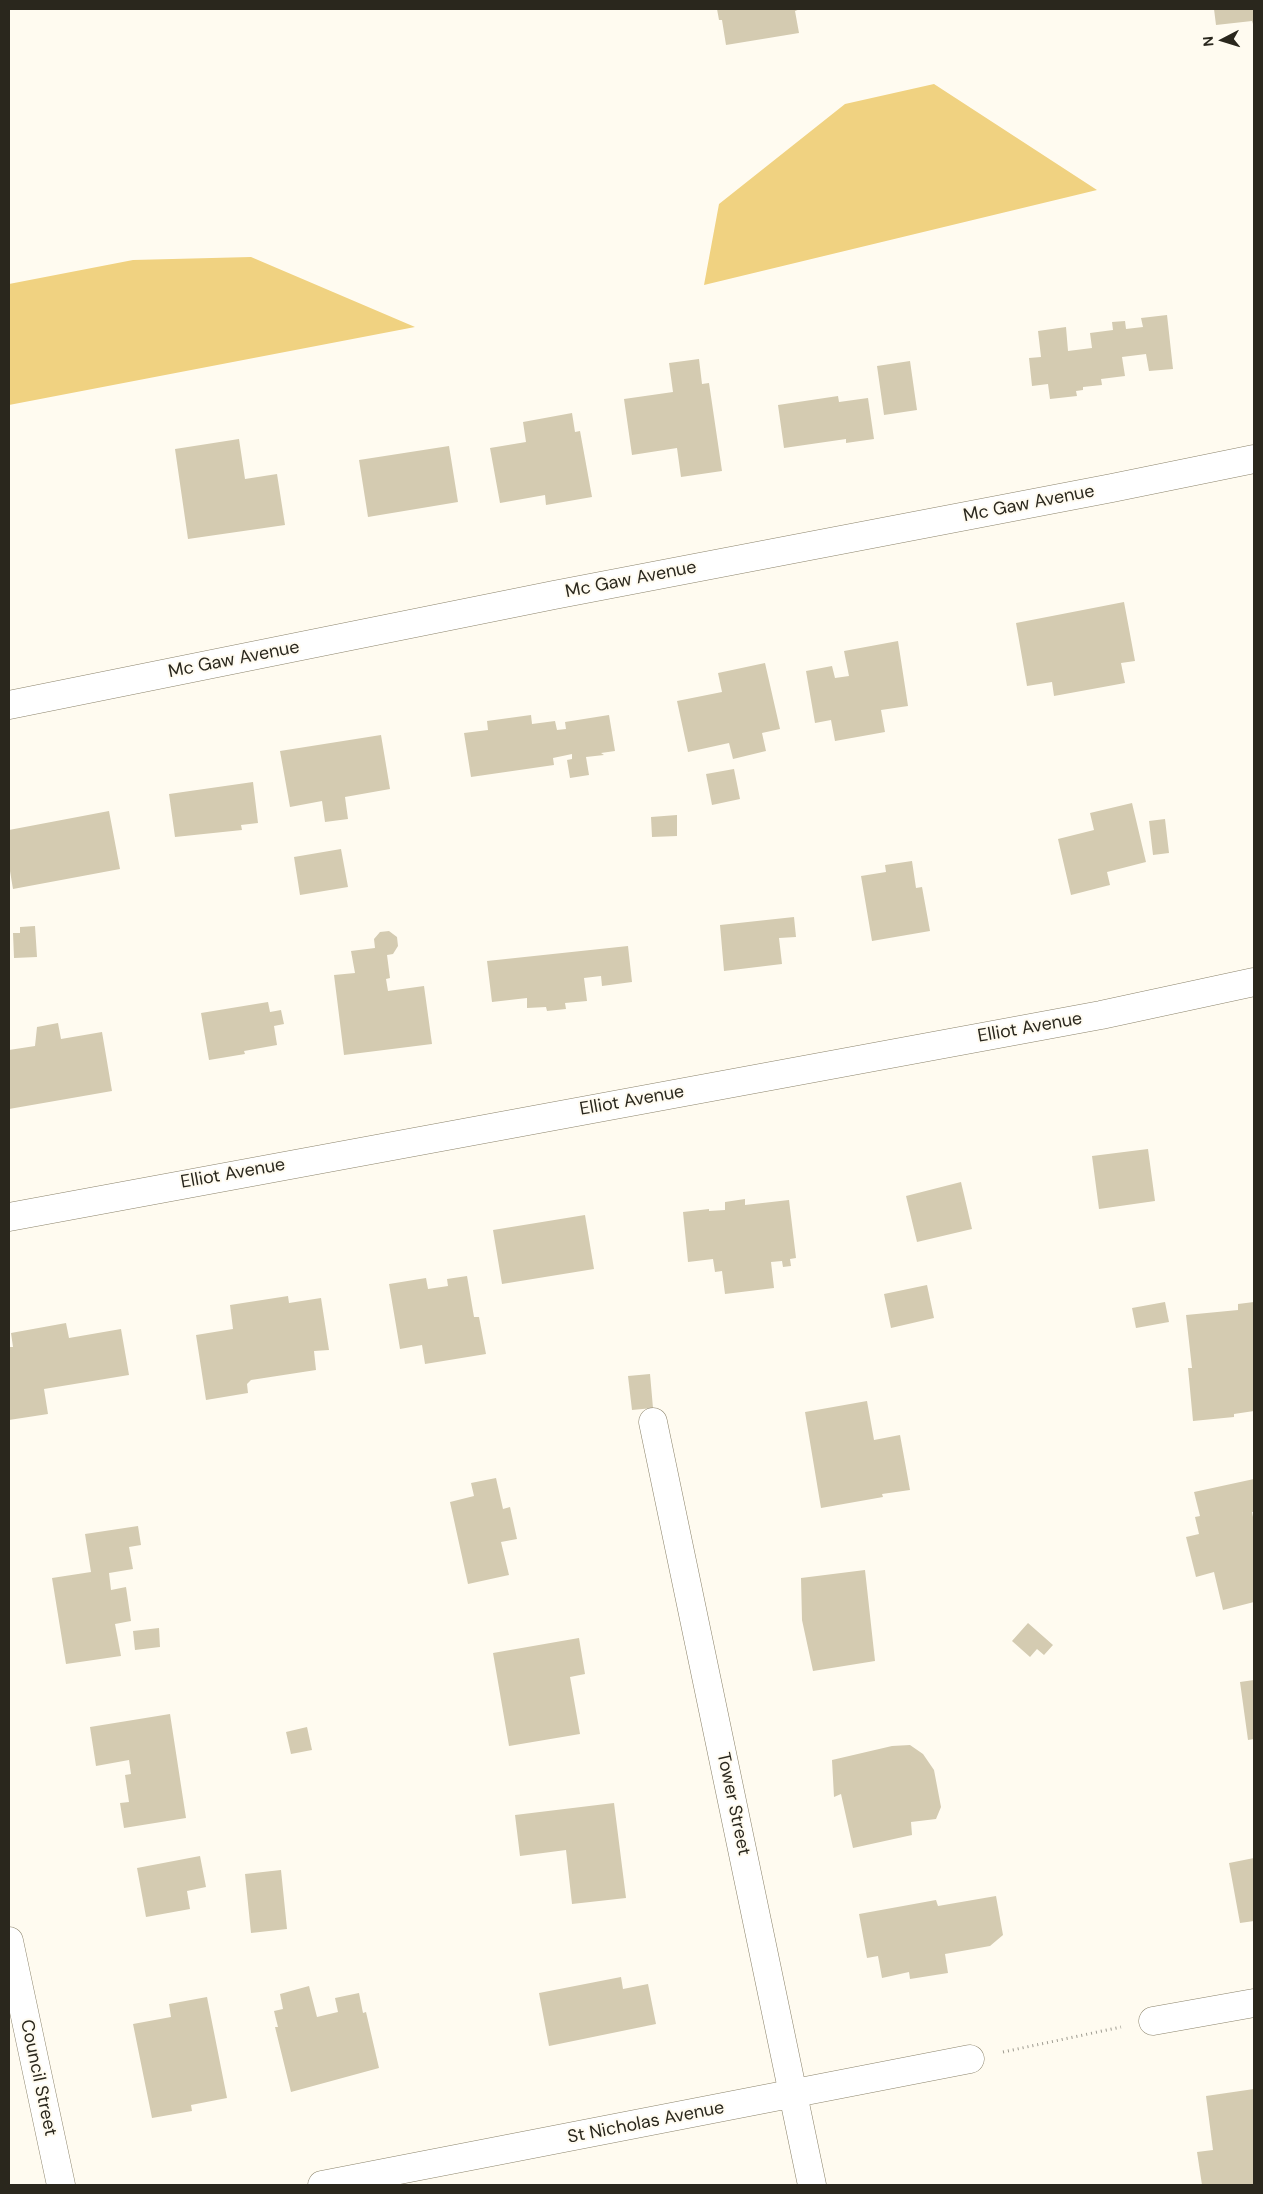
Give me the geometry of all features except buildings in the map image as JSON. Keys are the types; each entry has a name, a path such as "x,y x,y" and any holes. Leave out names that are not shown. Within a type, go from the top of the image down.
{"street":[{"name":"Mc Gaw Avenue","path":"9,705 554,594 1112,488 1254,459"},
{"name":"Elliot Avenue","path":"9,1217 1101,1015 1254,982"},
{"name":"Tower Street","path":"653,1422 812,2185"},
{"name":"Council Street","path":"9,1941 61,2185"},
{"path":"1153,2021 1254,2003"},
{"name":"St Nicholas Avenue","path":"322,2185 970,2058"}],"path":[{"path":"970,2058 1153,2021"}],"shaded area":[{"path":"934,84 1097,190 704,285 719,204 845,104"},
{"path":"251,257 415,327 9,405 9,284 133,260"}]}
